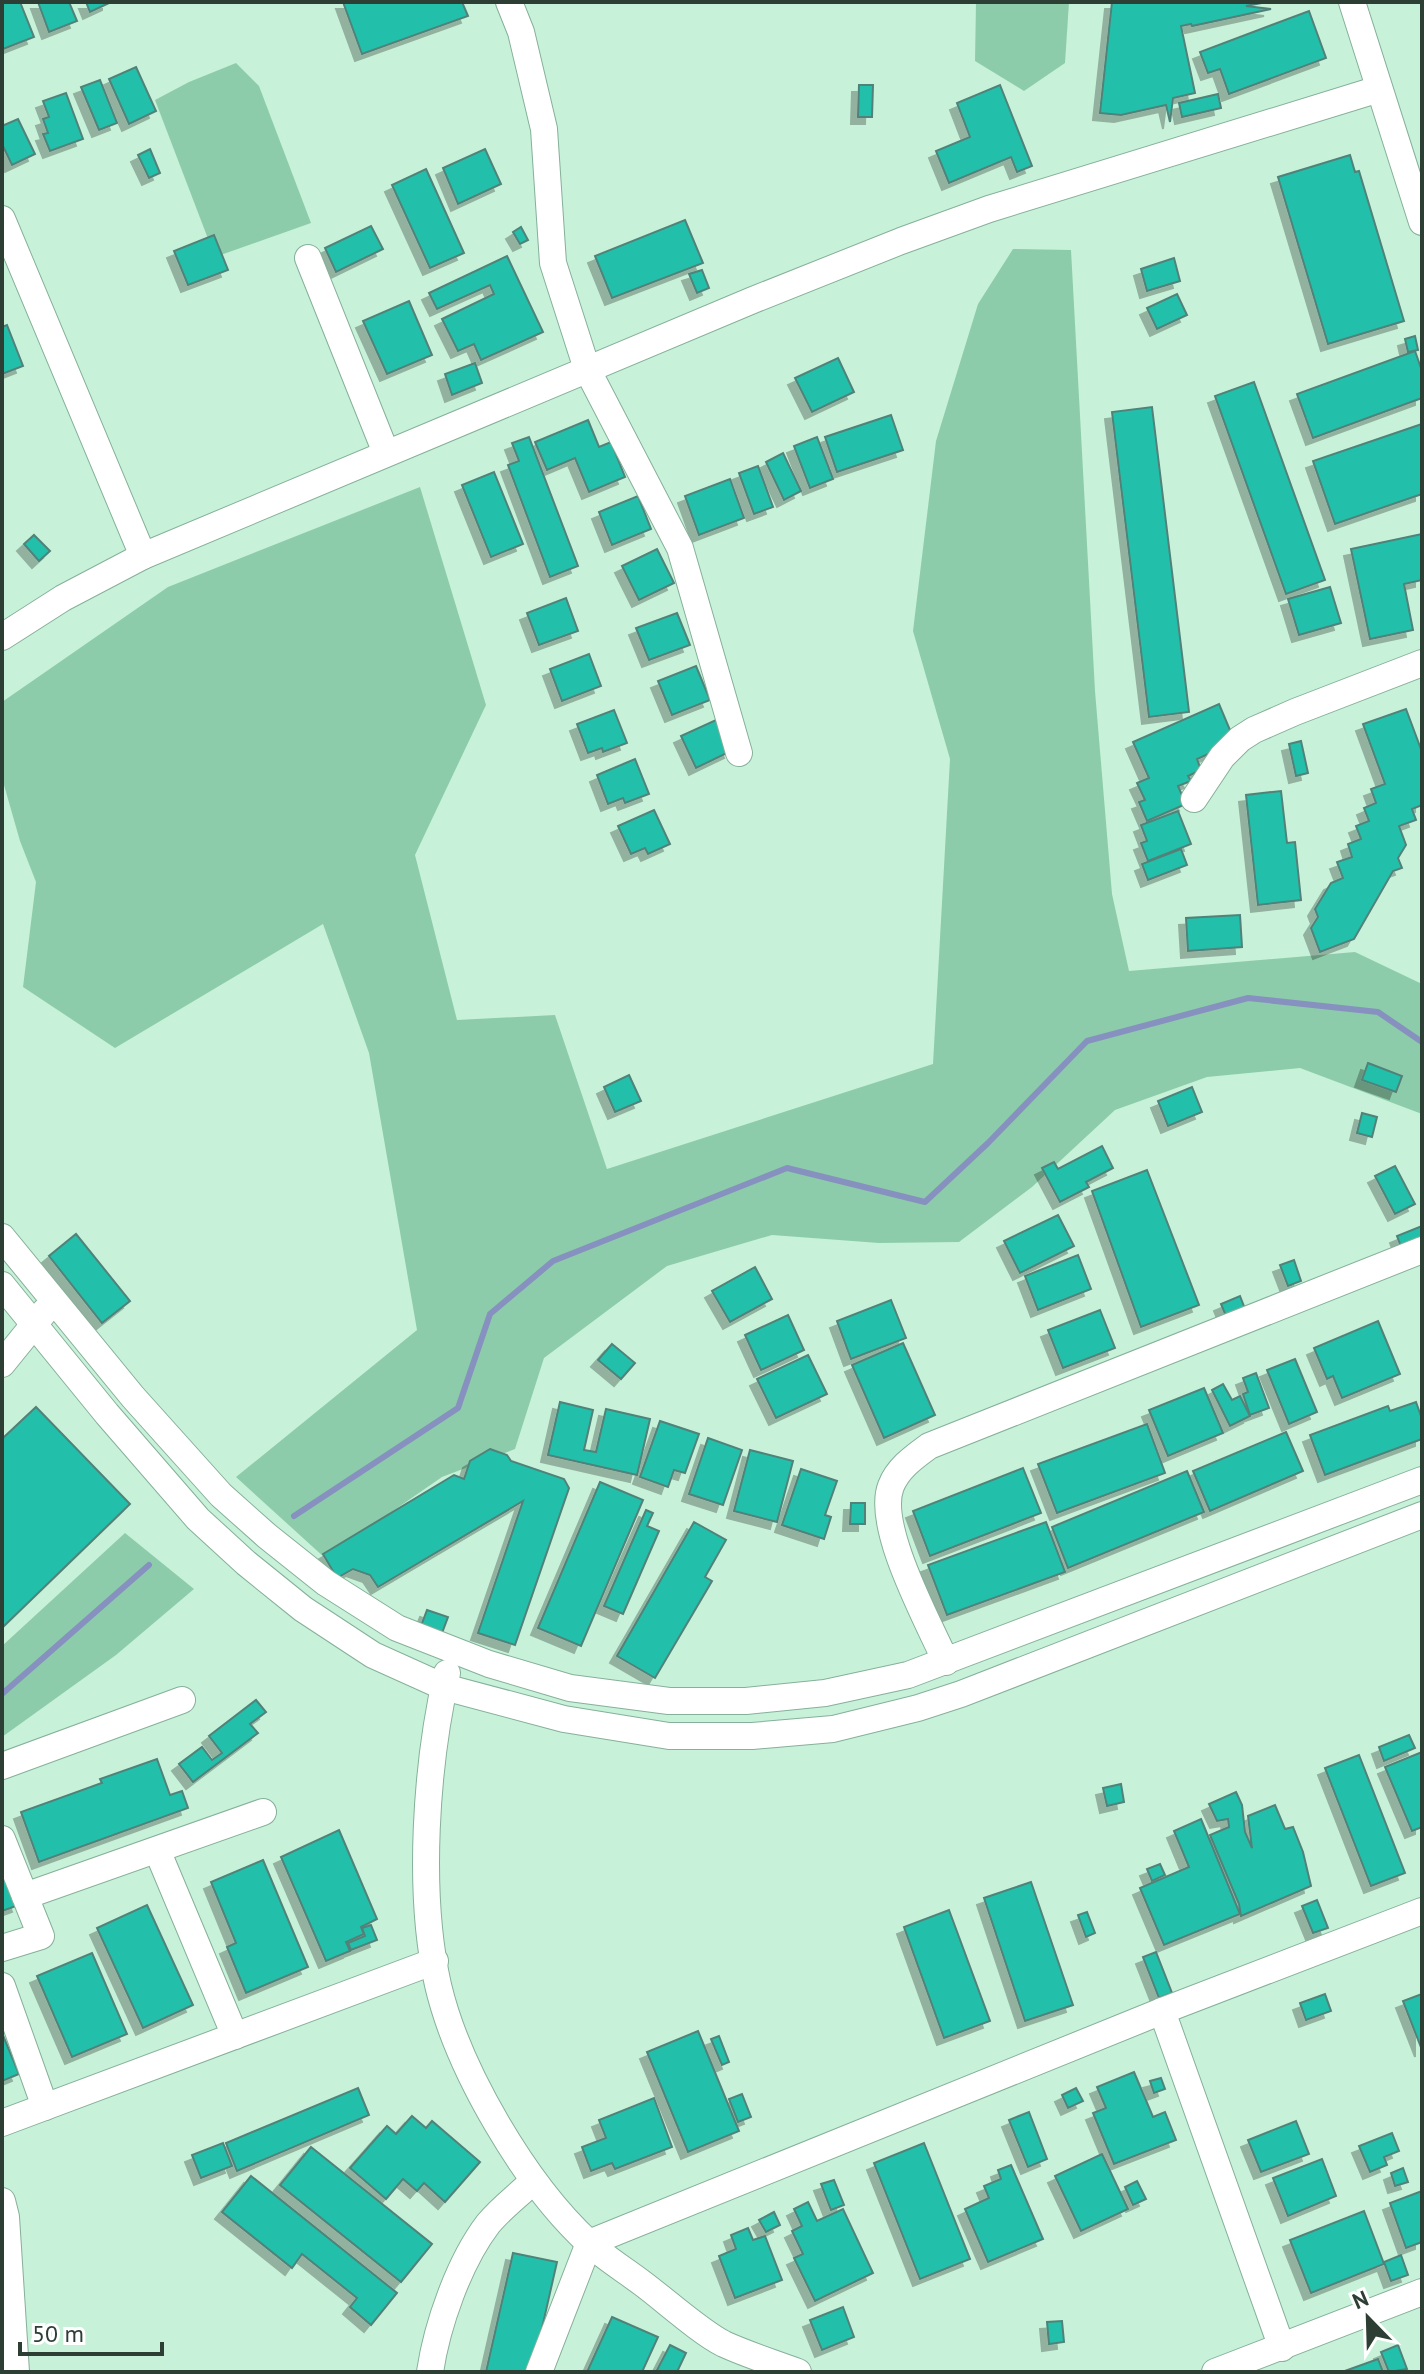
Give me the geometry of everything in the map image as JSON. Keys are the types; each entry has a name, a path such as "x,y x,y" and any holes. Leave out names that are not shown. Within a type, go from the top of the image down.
{"street":[{"path":"509,2 521,32 544,129 553,263 587,369 680,548 739,753"},
{"path":"1352,2 1422,222"},
{"path":"2,637 63,598 143,556 753,300 989,209 1379,89"},
{"path":"2,219 12,272 143,556"},
{"path":"308,258 386,453"},
{"path":"1194,799 1222,757 1254,730 1422,663"},
{"path":"2,1237 133,1397 212,1484 267,1536 326,1583 397,1628 489,1664 570,1688 669,1701 746,1701 825,1693 908,1675 1422,1480"},
{"path":"946,1662 892,1538 887,1514 890,1487 907,1461 929,1446 1422,1250"},
{"path":"2,1285 198,1519 303,1609 373,1655 444,1687 564,1719 669,1736 752,1736 833,1729 961,1694 1422,1515"},
{"path":"2,1364 33,1322 54,1301"},
{"path":"452,1650 432,1750 428,1918 439,1986 461,2050 489,2110 533,2181 589,2243 722,2343 798,2372"},
{"path":"2,1766 182,1700"},
{"path":"25,1896 263,1812"},
{"path":"2,1839 41,1936 2,1948"},
{"path":"157,1850 235,2036"},
{"path":"539,2372 589,2243 1162,2011 1422,1911"},
{"path":"2,2123 435,1961"},
{"path":"2,1986 45,2107"},
{"path":"1162,2011 1282,2348"},
{"path":"430,2372 433,2348 456,2280 488,2224 533,2181"},
{"path":"2,2201 6,2217 16,2372"},
{"path":"1215,2372 1422,2292"}],"green space":[{"path":"976,2 1069,2 1065,63 1024,91 975,61"},
{"path":"236,63 259,86 311,223 215,257 155,100"},
{"path":"1013,249 1071,250 1095,691 1112,894 1129,971 1355,952 1422,984 1422,1114 1300,1068 1207,1077 1115,1110 1032,1187 959,1242 879,1243 772,1235 667,1266 544,1358 515,1449 442,1477 325,1558 236,1477 417,1330 369,1053 323,924 115,1048 23,987 36,882 20,841 2,778 2,702 168,587 420,487 486,705 415,855 457,1020 555,1015 607,1169 933,1064 950,759 913,631 936,441 978,304"},
{"path":"125,1533 194,1589 116,1655 2,1737 2,1646"}],"building":[{"path":"2,2 20,2 34,37 3,49"},
{"path":"38,2 69,2 77,21 49,32"},
{"path":"86,2 109,2 109,3 90,12"},
{"path":"343,2 462,2 468,16 362,54"},
{"path":"1112,2 1267,2 1246,6 1271,9 1181,26 1195,93 1173,98 1170,122 1166,105 1121,115 1100,113"},
{"path":"1309,11 1326,58 1229,94 1220,69 1208,73 1200,52"},
{"path":"136,67 156,111 129,124 109,79"},
{"path":"100,80 117,123 99,130 81,87"},
{"path":"859,85 873,85 872,117 858,117"},
{"path":"1000,85 1032,166 1017,172 1011,157 949,183 936,151 970,137 957,103"},
{"path":"66,93 83,139 50,151 43,134 48,133 43,119 49,117 43,101"},
{"path":"1218,94 1221,108 1182,117 1179,103"},
{"path":"18,119 35,154 12,165 2,144 2,126"},
{"path":"150,149 160,173 149,178 138,155"},
{"path":"485,149 501,184 458,204 443,168"},
{"path":"1350,155 1355,172 1359,171 1404,321 1328,344 1278,177"},
{"path":"426,169 464,253 430,268 392,185"},
{"path":"685,220 703,263 612,298 595,256"},
{"path":"371,226 383,249 336,272 325,248"},
{"path":"521,227 528,240 520,244 513,232"},
{"path":"214,235 228,270 188,285 174,251"},
{"path":"507,256 543,332 481,360 474,344 458,351 442,319 494,294 490,285 437,309 429,293"},
{"path":"1174,258 1180,281 1147,291 1141,269"},
{"path":"702,270 709,288 697,293 689,274"},
{"path":"1177,294 1187,315 1157,329 1147,308"},
{"path":"409,301 432,355 387,374 363,321"},
{"path":"7,325 23,366 2,374 2,327"},
{"path":"1415,336 1418,350 1408,352 1405,339"},
{"path":"1415,351 1422,371 1422,398 1313,438 1297,394"},
{"path":"838,358 854,392 812,412 795,378"},
{"path":"475,363 482,383 452,395 445,374"},
{"path":"1254,382 1325,580 1286,594 1215,396"},
{"path":"1152,407 1189,712 1149,717 1112,412"},
{"path":"891,415 903,450 837,472 825,437"},
{"path":"588,420 599,447 611,442 625,477 589,492 575,458 547,470 535,442"},
{"path":"1422,424 1422,494 1335,524 1313,461"},
{"path":"529,437 578,566 550,577 508,465 519,461 512,443"},
{"path":"817,437 833,479 810,488 794,446"},
{"path":"783,453 801,491 784,500 766,462"},
{"path":"758,466 773,507 754,514 739,473"},
{"path":"494,472 523,544 491,557 462,485"},
{"path":"730,479 744,518 699,535 685,496"},
{"path":"638,496 651,529 612,545 599,512"},
{"path":"1422,534 1422,580 1404,584 1413,630 1370,639 1351,549"},
{"path":"34,535 50,551 39,561 24,544"},
{"path":"657,549 674,583 639,600 622,566"},
{"path":"1330,587 1341,623 1299,635 1288,599"},
{"path":"566,598 578,631 539,645 527,613"},
{"path":"677,613 690,645 649,660 636,628"},
{"path":"589,654 601,686 562,701 550,669"},
{"path":"696,666 710,700 672,715 658,681"},
{"path":"1219,704 1235,742 1197,759 1201,770 1188,776 1191,781 1178,786 1186,804 1147,821 1139,802 1145,800 1137,783 1149,778 1133,742"},
{"path":"1406,709 1422,752 1422,805 1412,809 1416,820 1399,826 1406,845 1398,858 1402,868 1393,871 1354,939 1320,952 1311,928 1318,917 1315,909 1331,883 1343,878 1337,862 1352,857 1348,844 1361,839 1356,826 1369,821 1364,808 1376,803 1371,789 1385,784 1363,724"},
{"path":"614,710 627,743 603,752 602,748 588,753 577,724"},
{"path":"716,720 731,751 696,768 681,736"},
{"path":"1301,741 1308,773 1296,776 1289,744"},
{"path":"635,759 649,794 625,803 623,798 608,804 597,775"},
{"path":"1281,791 1287,843 1295,842 1301,900 1258,905 1246,795"},
{"path":"654,810 670,844 648,854 645,848 631,854 618,826"},
{"path":"1178,811 1191,844 1148,861 1141,843 1147,841 1141,825"},
{"path":"1181,849 1187,865 1148,880 1142,864"},
{"path":"1240,915 1242,947 1188,951 1186,918"},
{"path":"1368,1063 1402,1076 1396,1092 1362,1080"},
{"path":"629,1075 641,1101 615,1112 604,1087"},
{"path":"1192,1087 1202,1112 1168,1126 1158,1101"},
{"path":"1362,1113 1377,1117 1372,1137 1357,1133"},
{"path":"1102,1146 1113,1168 1086,1182 1089,1187 1060,1202 1042,1168 1054,1162 1058,1169"},
{"path":"1395,1166 1415,1204 1395,1214 1375,1176"},
{"path":"1147,1170 1199,1305 1141,1327 1092,1191"},
{"path":"1058,1215 1074,1246 1020,1273 1004,1241"},
{"path":"1422,1226 1422,1241 1402,1249 1397,1236"},
{"path":"76,1234 130,1301 102,1323 49,1256"},
{"path":"1078,1255 1091,1289 1038,1310 1025,1276"},
{"path":"1294,1260 1301,1281 1288,1286 1280,1265"},
{"path":"755,1267 772,1299 730,1322 712,1291"},
{"path":"1240,1296 1247,1314 1228,1321 1221,1304"},
{"path":"891,1300 906,1338 851,1359 837,1321"},
{"path":"1100,1310 1115,1348 1063,1368 1048,1330"},
{"path":"788,1315 804,1350 761,1370 745,1335"},
{"path":"1378,1321 1400,1374 1342,1398 1333,1376 1327,1379 1314,1348"},
{"path":"903,1343 935,1415 884,1438 852,1365"},
{"path":"612,1344 635,1363 621,1379 598,1360"},
{"path":"808,1355 827,1394 776,1418 757,1379"},
{"path":"1295,1359 1317,1412 1289,1424 1267,1370"},
{"path":"1256,1373 1269,1408 1250,1415 1243,1394 1248,1392 1243,1378"},
{"path":"1223,1384 1232,1400 1240,1396 1250,1416 1230,1426 1212,1390"},
{"path":"1204,1388 1223,1433 1168,1456 1149,1410"},
{"path":"560,1402 593,1410 584,1450 596,1452 606,1409 650,1419 637,1475 548,1455"},
{"path":"1416,1402 1422,1419 1422,1439 1325,1475 1310,1435 1388,1406 1390,1411"},
{"path":"36,1407 130,1504 2,1628 2,1439"},
{"path":"660,1421 699,1434 685,1473 674,1470 668,1487 640,1477"},
{"path":"1147,1424 1165,1473 1057,1513 1038,1464"},
{"path":"1286,1432 1303,1471 1210,1511 1193,1471"},
{"path":"708,1438 742,1450 723,1505 689,1494"},
{"path":"490,1449 507,1455 511,1461 564,1479 569,1488 515,1645 478,1633 523,1501 378,1587 370,1575 353,1569 337,1578 323,1554 454,1475 464,1479 470,1461"},
{"path":"750,1450 793,1461 777,1522 734,1511"},
{"path":"1023,1468 1041,1513 930,1556 913,1511"},
{"path":"801,1469 837,1481 825,1515 831,1517 824,1539 782,1525"},
{"path":"1187,1471 1204,1512 1068,1568 1052,1527"},
{"path":"600,1482 643,1500 581,1646 538,1628"},
{"path":"851,1503 865,1503 865,1524 850,1524"},
{"path":"646,1510 653,1513 647,1526 659,1531 623,1614 604,1606"},
{"path":"694,1522 726,1540 705,1577 712,1581 655,1678 617,1656"},
{"path":"1046,1522 1065,1572 947,1615 928,1565"},
{"path":"427,1610 448,1617 442,1633 421,1626"},
{"path":"256,1700 266,1712 250,1724 258,1733 193,1782 179,1764 202,1747 212,1760 222,1753 209,1736"},
{"path":"1409,1735 1415,1748 1384,1761 1379,1747"},
{"path":"1422,1752 1422,1827 1412,1831 1385,1767"},
{"path":"1359,1755 1405,1873 1371,1886 1325,1768"},
{"path":"157,1759 170,1795 182,1791 188,1808 39,1862 21,1812"},
{"path":"1121,1784 1124,1802 1107,1806 1103,1788"},
{"path":"1236,1792 1252,1848 1248,1816 1275,1805 1285,1829 1293,1827 1311,1886 1241,1916 1239,1904 1210,1835 1229,1827 1228,1819 1217,1821 1209,1804"},
{"path":"1201,1819 1240,1914 1164,1945 1140,1888 1189,1867 1174,1831"},
{"path":"339,1830 377,1919 361,1927 364,1934 346,1942 350,1951 326,1961 281,1857"},
{"path":"263,1860 308,1967 246,1993 227,1947 236,1943 211,1882"},
{"path":"2,1861 19,1905 2,1911"},
{"path":"1160,1864 1165,1875 1152,1881 1147,1869"},
{"path":"1031,1882 1073,2005 1025,2021 984,1898"},
{"path":"1317,1900 1328,1928 1313,1933 1302,1906"},
{"path":"147,1905 193,2005 143,2028 97,1928"},
{"path":"949,1910 990,2021 944,2038 904,1927"},
{"path":"1087,1912 1095,1933 1086,1937 1078,1915"},
{"path":"371,1925 377,1940 351,1950 348,1943 365,1936 362,1928"},
{"path":"1156,1952 1172,1993 1159,1998 1143,1957"},
{"path":"92,1953 127,2034 72,2057 37,1976"},
{"path":"1325,1994 1331,2011 1306,2020 1300,2003"},
{"path":"1422,1994 1422,2050 1403,2001"},
{"path":"698,2031 739,2131 688,2152 647,2052"},
{"path":"2,2033 19,2074 2,2081"},
{"path":"719,2036 729,2062 722,2065 711,2039"},
{"path":"1134,2072 1153,2117 1165,2112 1176,2140 1114,2164 1093,2113 1106,2108 1097,2087"},
{"path":"1161,2078 1165,2089 1154,2093 1150,2081"},
{"path":"358,2088 369,2115 237,2171 226,2143"},
{"path":"1076,2088 1083,2101 1068,2108 1062,2095"},
{"path":"742,2094 751,2117 738,2122 729,2099"},
{"path":"654,2098 672,2147 615,2169 612,2163 591,2171 582,2147 606,2138 599,2120"},
{"path":"1029,2112 1047,2159 1028,2167 1009,2120"},
{"path":"412,2116 426,2128 432,2121 480,2162 445,2202 424,2183 417,2191 403,2179 386,2199 350,2168 387,2126 396,2134"},
{"path":"1296,2121 1309,2154 1261,2172 1248,2140"},
{"path":"1392,2133 1399,2151 1384,2157 1387,2165 1370,2172 1359,2146"},
{"path":"223,2143 232,2166 201,2178 192,2155"},
{"path":"924,2143 970,2259 920,2279 874,2163"},
{"path":"311,2147 432,2244 401,2282 280,2185"},
{"path":"1102,2154 1128,2209 1081,2231 1055,2176"},
{"path":"1322,2159 1336,2196 1288,2216 1273,2178"},
{"path":"1011,2165 1043,2239 988,2262 965,2209 989,2198 984,2186 1001,2179 998,2170"},
{"path":"1403,2168 1408,2182 1395,2186 1391,2173"},
{"path":"251,2176 397,2293 371,2325 350,2307 357,2298 302,2254 292,2268 222,2212"},
{"path":"834,2180 844,2205 831,2210 821,2184"},
{"path":"1137,2181 1146,2199 1133,2205 1125,2187"},
{"path":"1422,2191 1422,2242 1406,2248 1390,2203"},
{"path":"808,2202 817,2221 843,2209 873,2273 815,2301 794,2258 803,2254 792,2231 802,2226 794,2209"},
{"path":"1364,2211 1384,2264 1311,2293 1290,2240"},
{"path":"774,2212 780,2225 766,2232 759,2220"},
{"path":"748,2228 753,2240 765,2236 782,2280 735,2298 719,2256 736,2249 731,2235"},
{"path":"513,2253 557,2262 532,2372 486,2372"},
{"path":"1401,2255 1408,2275 1391,2281 1384,2262"},
{"path":"843,2307 854,2337 822,2350 810,2320"},
{"path":"612,2317 658,2337 642,2372 587,2372"},
{"path":"1062,2321 1064,2342 1049,2344 1047,2322"},
{"path":"670,2345 686,2353 677,2372 656,2372"},
{"path":"1398,2345 1407,2369 1389,2372 1381,2352"},
{"path":"1378,2359 1383,2372 1342,2372"}],"waterway":[{"path":"294,1516 458,1408 490,1314 553,1261 787,1168 925,1202 988,1143 1087,1041 1248,998 1378,1012 1422,1042"},
{"path":"2,1694 149,1565"}]}
